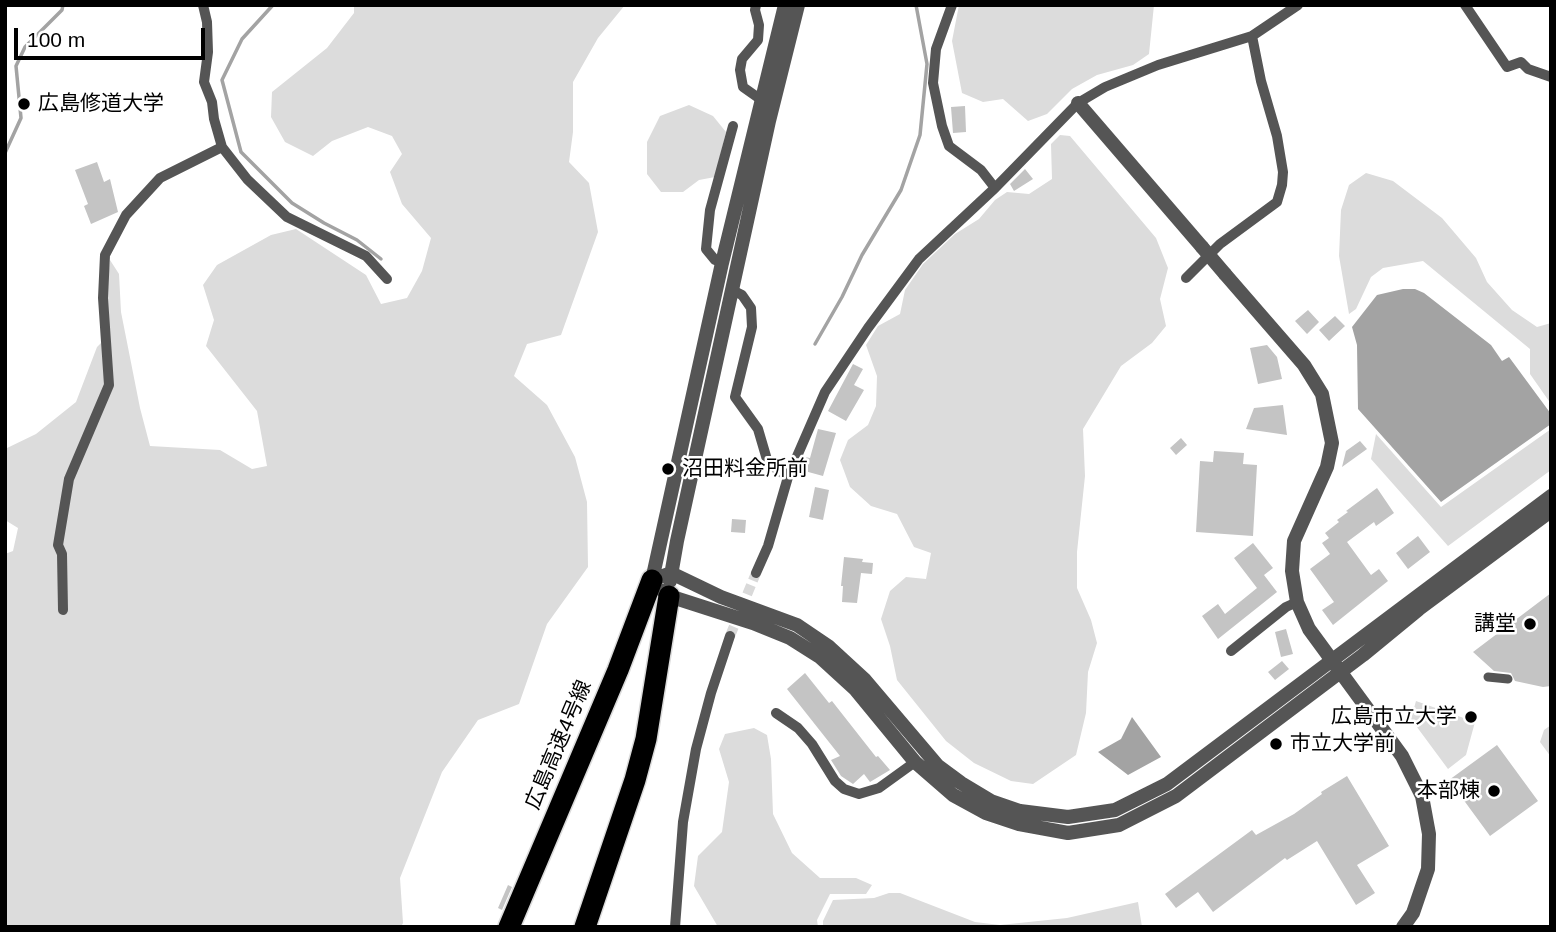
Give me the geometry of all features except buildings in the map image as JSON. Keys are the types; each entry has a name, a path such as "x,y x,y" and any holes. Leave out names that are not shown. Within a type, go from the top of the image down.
{"highway":[{"name":"広島高速4号線","path":"509,927 618,670 661,577"},
{"path":"585,927 635,780 646,739 669,596"}],"street":[{"path":"203,5 207,22 208,52 204,82 212,102 222,147 247,179 287,217 366,256 387,279"},
{"path":"756,5 758,40 742,59 740,70 743,87 761,100"},
{"path":"785,5 722,263 661,577 669,596 753,623 790,638 820,657 855,690 915,762 953,795 986,813 1019,824 1068,833 1119,825 1176,796 1551,496"},
{"path":"661,577 732,290 798,5"},
{"path":"952,5 936,49 933,83 942,126 949,146 981,170 995,188"},
{"path":"755,573 768,546 788,477 825,392 919,259 995,188 1078,103 1105,87 1158,65 1252,36 1298,5"},
{"path":"1465,5 1507,67 1521,62 1528,69 1551,77"},
{"path":"1186,278 1220,244 1277,202 1282,185 1278,136 1261,81 1252,36"},
{"path":"1078,103 1304,365 1322,394 1332,443 1327,467 1294,541 1292,571 1297,602 1309,629 1402,756 1422,796 1429,834 1428,869 1413,913 1403,927"},
{"path":"722,263 715,260 706,249 710,210 733,125"},
{"path":"63,610 62,554 58,545 69,479 109,385 103,298 105,255 126,215 160,178 222,147"},
{"path":"732,290 742,295 751,308 752,327 735,397 758,429 768,463 788,477"},
{"path":"661,577 797,625 828,646 865,680 938,766 991,801 1020,811 1068,817 1115,810 1167,784 1419,609 1551,512"},
{"path":"1231,651 1286,607 1297,602"},
{"path":"675,927 683,822 696,749 730,636"},
{"path":"1488,677 1507,679"},
{"path":"776,713 798,727 844,789 859,794 878,788 915,762"}],"shaded area":[{"path":"354,5 625,5 598,38 573,82 573,132 569,162 589,183 598,232 561,335 527,344 514,376 547,405 575,457 587,502 588,567 547,624 519,704 478,720 442,772 400,878 401,927 5,927 5,554 13,551 18,528 5,520 5,449 36,434 76,402 97,347 107,337 104,310 110,260 119,274 121,312 150,446 220,450 252,469 267,466 257,411 206,346 214,320 203,285 217,265 271,235 296,229 366,275 381,304 407,298 422,271 431,238 402,204 390,172 402,154 392,136 368,127 332,141 313,156 285,142 271,117 272,92 327,48 354,13"},
{"path":"959,5 1154,5 1149,54 1133,65 1097,75 1072,89 1047,114 1028,121 1003,99 983,102 962,93 952,41"},
{"path":"689,105 713,116 726,132 715,177 699,180 683,192 661,192 647,174 647,142 660,116"},
{"path":"1060,135 1070,136 1156,238 1168,268 1160,299 1166,326 1152,343 1121,366 1083,429 1085,476 1077,552 1077,588 1091,620 1097,643 1088,672 1086,713 1076,755 1033,784 1011,781 974,763 946,741 897,680 881,619 890,591 906,577 926,579 931,553 914,547 897,514 871,506 850,487 840,460 848,440 868,425 876,406 877,376 866,345 878,326 900,314 905,290 923,264 955,234 979,219 995,200 1007,192 1029,194 1052,179 1051,144"},
{"path":"1366,173 1393,181 1442,218 1476,258 1487,282 1512,310 1537,327 1551,323 1551,404 1530,374 1530,349 1423,261 1383,268 1371,277 1356,309 1349,314 1339,256 1341,210 1349,185"},
{"path":"1415,289 1424,293 1491,345 1502,361 1509,357 1551,414 1551,424 1441,502 1358,409 1357,345 1352,327 1377,295"},
{"path":"1551,429 1551,470 1448,546 1371,459 1376,434 1441,507"},
{"path":"1416,701 1475,722 1466,755 1448,769 1411,719"},
{"path":"1132,717 1161,757 1128,775 1098,752 1121,739"},
{"path":"1551,725 1551,757 1540,742 1544,730"},
{"path":"754,728 767,735 771,759 773,814 792,853 820,878 856,878 872,885 866,894 830,894 817,920 818,927 718,927 694,886 698,856 722,832 729,782 719,749 725,734"},
{"path":"900,893 975,922 1000,925 1067,918 1138,902 1142,927 823,927 833,900 874,898"}],"waterway":[{"path":"5,153 21,118 16,66 25,47 62,10 63,5"},
{"path":"273,5 242,39 222,80 241,152 292,203 357,240 381,259"},
{"path":"815,344 862,255 901,190 920,135 927,64 916,5"},
{"path":"5,348 5,382"}],"tunnel":[{"path":"730,636 756,573"}],"place":[{"name":"広島修道大学","path":"24,104"},
{"name":"沼田料金所前","path":"668,469"},
{"name":"講堂","path":"1530,624"},
{"name":"広島市立大学","path":"1471,717"},
{"name":"市立大学前","path":"1276,744"},
{"name":"本部棟","path":"1494,791"}]}
